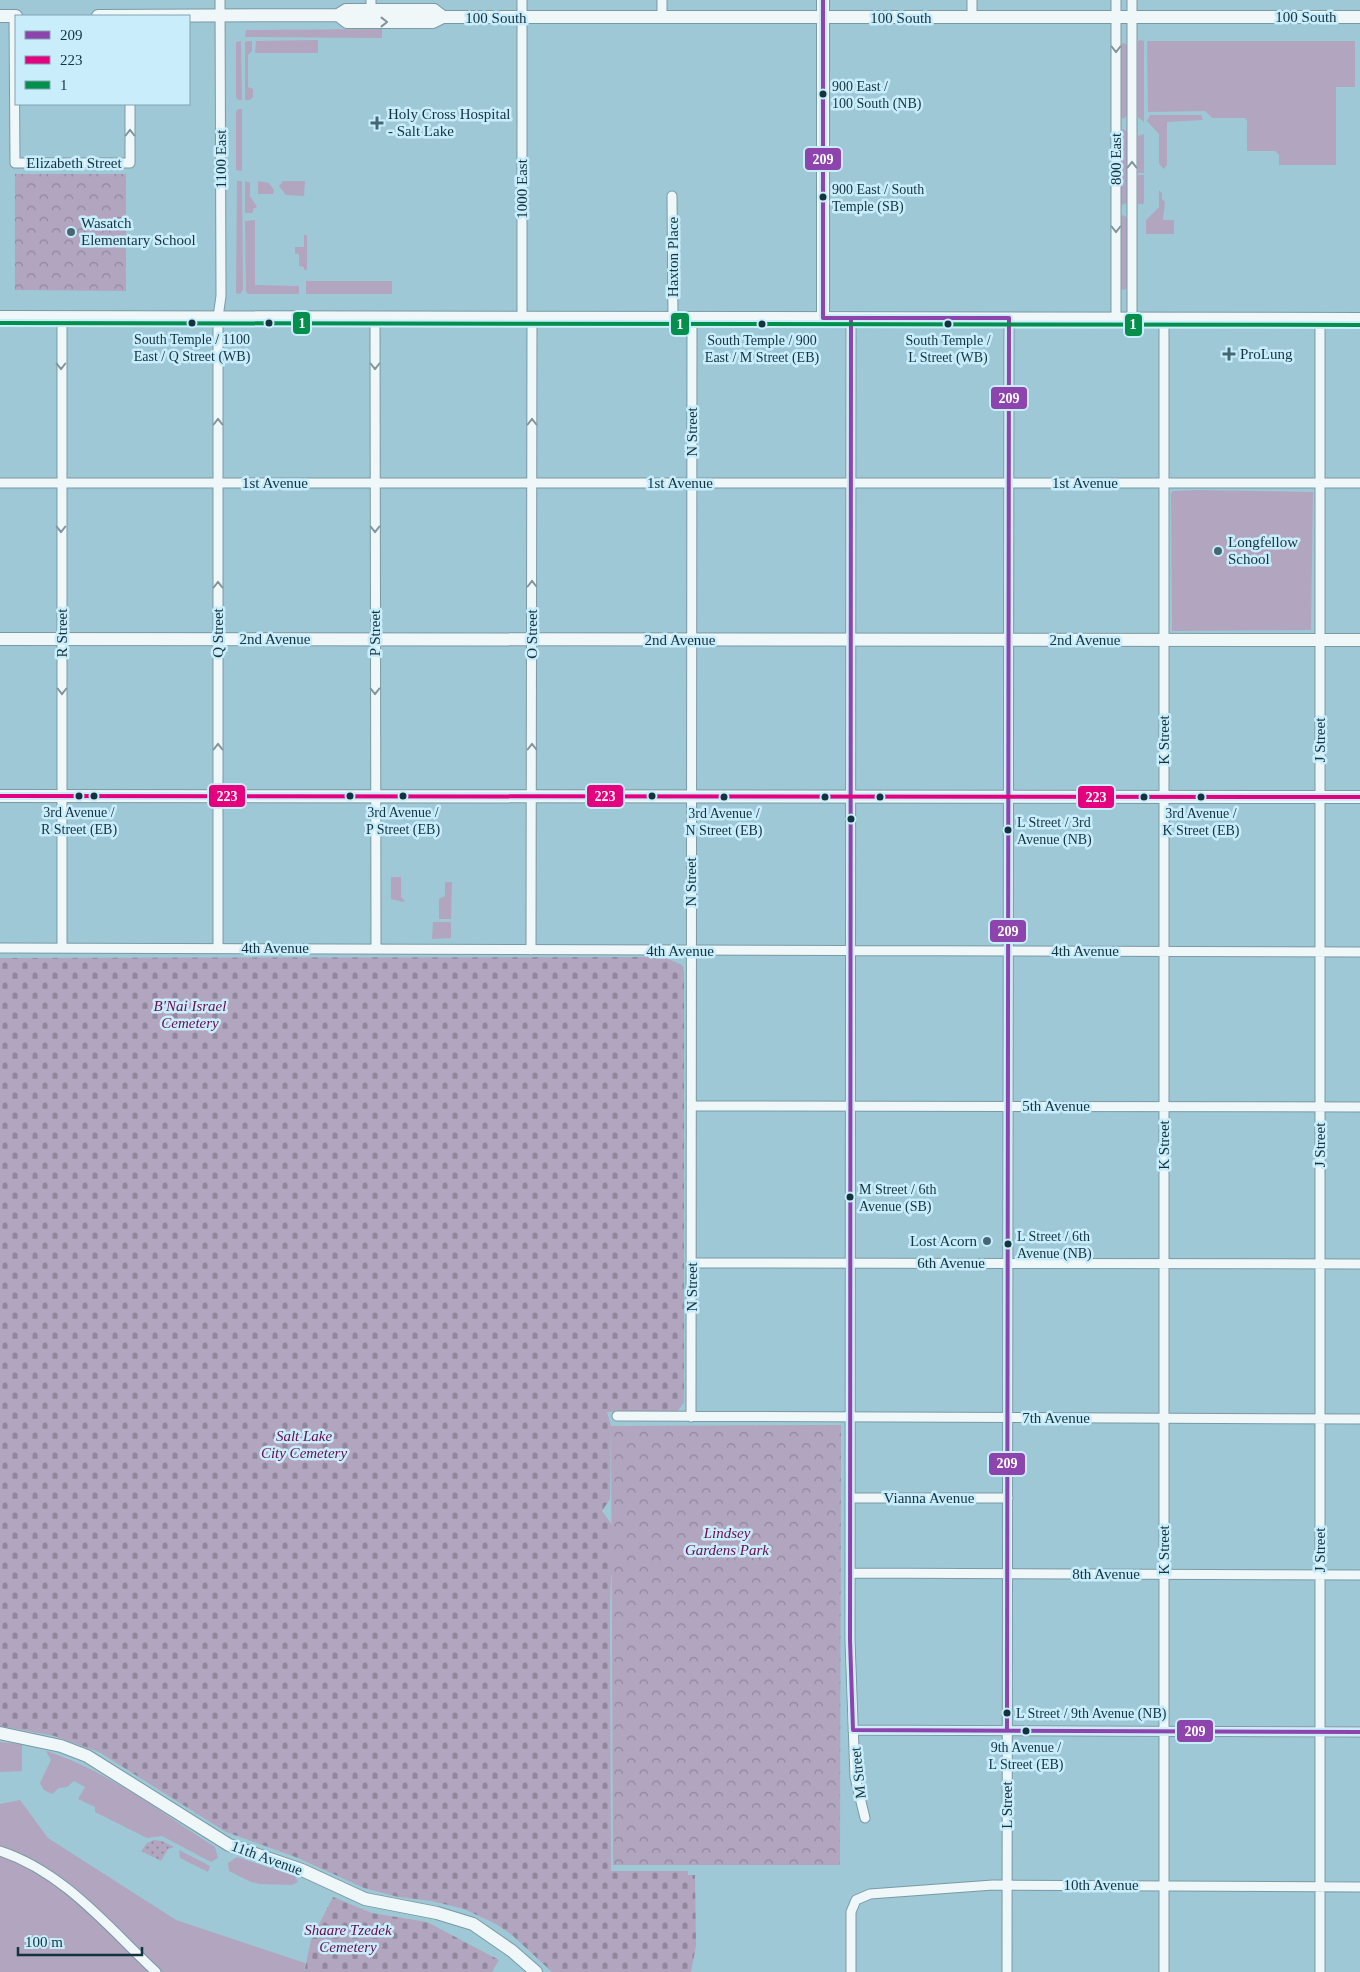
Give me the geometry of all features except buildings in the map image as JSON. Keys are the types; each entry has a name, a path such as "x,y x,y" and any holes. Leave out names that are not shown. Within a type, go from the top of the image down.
{"street":[{"name":"1100 East","path":"218,317 221,296 220,0"},
{"name":"1000 East","path":"522,0 527,318"},
{"path":"662,0 662,18"},
{"path":"823,0 823,318"},
{"path":"972,0 972,18"},
{"name":"800 East","path":"1116,0 1116,319"},
{"name":"800 East","path":"1132,0 1132,319"},
{"name":"100 South","path":"190,16 338,15 346,10 371,5 434,10 443,18"},
{"name":"100 South","path":"338,15 347,22 433,22 443,18 1360,17"},
{"path":"0,16 15,16"},
{"name":"Elizabeth Street","path":"15,16 15,163 130,163 130,105"},
{"path":"1116,123 1132,124"},
{"name":"Haxton Place","path":"672,196 673,318"},
{"path":"1116,211 1132,211"},
{"path":"0,317 1360,319"},
{"name":"Q Street","path":"218,317 218,948"},
{"name":"P Street","path":"375,317 376,950"},
{"name":"R Street","path":"62,318 62,948"},
{"name":"O Street","path":"527,318 532,483 531,950"},
{"name":"N Street","path":"691,1417 692,318"},
{"name":"M Street","path":"851,318 851,1573 853,1730 856,1788 865,1818"},
{"name":"L Street","path":"1008,1972 1009,318"},
{"name":"K Street","path":"1164,319 1164,1972"},
{"name":"J Street","path":"1320,319 1320,1972"},
{"name":"1st Avenue","path":"0,482 1360,483"},
{"name":"2nd Avenue","path":"0,639 1360,640"},
{"path":"0,796 1360,797"},
{"name":"4th Avenue","path":"0,948 1360,952"},
{"name":"5th Avenue","path":"692,1106 1360,1107"},
{"name":"6th Avenue","path":"692,1263 1360,1264"},
{"name":"7th Avenue","path":"617,1416 1360,1419"},
{"name":"Vianna Avenue","path":"851,1498 1008,1498"},
{"name":"8th Avenue","path":"851,1573 1360,1575"},
{"path":"853,1730 1360,1732"},
{"name":"11th Avenue","path":"0,1733 62,1746 87,1756 229,1845 302,1870 365,1899 437,1913 474,1924 512,1950 536,1972"},
{"path":"0,1852 26,1861 57,1880 156,1972"},
{"name":"10th Avenue","path":"851,1972 851,1912 856,1900 870,1894 1007,1885 1360,1886"}],"green space":[{"path":"382,29 382,38 245,37 246,30"},
{"path":"318,40 318,53 255,53 256,41"},
{"path":"241,41 242,100 238,100 236,97 236,42"},
{"path":"252,41 252,51 248,55 248,87 253,89 253,97 250,100 245,100 245,42"},
{"path":"1138,41 1144,41 1144,122 1138,117"},
{"path":"1147,41 1355,41 1355,87 1336,87 1336,165 1279,165 1279,155 1275,151 1247,151 1247,121 1245,118 1212,118 1205,111 1148,112"},
{"path":"1124,43 1128,46 1128,115 1123,119 1120,117 1120,44"},
{"path":"238,109 242,109 242,171 236,170 236,112"},
{"path":"1150,115 1201,115 1203,120 1167,122 1167,165 1164,169 1159,164 1159,134 1147,121"},
{"path":"1124,129 1128,133 1128,202 1123,205 1120,203 1120,131"},
{"path":"1144,134 1144,173 1138,173 1138,136"},
{"name":"Wasatch Elementary School","path":"15,174 126,174 126,291 15,290"},
{"path":"1138,175 1144,175 1144,204 1138,204"},
{"path":"237,181 242,181 243,290 240,294 236,293"},
{"path":"245,181 250,183 250,196 257,207 253,209 253,213 245,213"},
{"path":"258,181 269,183 274,190 273,194 258,194"},
{"path":"283,181 305,181 304,196 286,195 279,186"},
{"path":"1159,190 1165,202 1163,220 1174,220 1174,234 1146,234 1146,220 1159,207"},
{"path":"1123,215 1128,218 1128,288 1124,290 1120,289 1120,217"},
{"path":"255,220 255,285 299,286 299,294 248,294 246,292 245,221"},
{"path":"304,235 307,235 307,270 299,266 299,254 295,254 295,247 304,247"},
{"path":"306,281 392,281 392,294 306,294"},
{"path":"1173,491 1313,492 1311,630 1172,631 1171,493"},
{"path":"391,877 401,877 401,897 405,901 391,899"},
{"path":"445,882 452,882 451,919 439,919 439,899 445,896"},
{"path":"433,922 451,922 451,938 432,939"},
{"name":"Salt Lake City Cemetery","path":"664,957 682,965 684,972 684,1402 678,1411 607,1412 611,1426 610,1499 602,1511 616,1530 616,1565 611,1576 610,1609 611,1871 688,1871 688,1875 695,1875 696,1946 691,1972 552,1972 512,1935 496,1924 464,1909 432,1901 398,1897 364,1888 298,1858 226,1832 99,1752 54,1736 0,1726 0,958"},
{"name":"Lindsey Gardens Park","path":"841,1425 840,1865 613,1865 611,1426"},
{"path":"0,1742 22,1744 22,1771 0,1772"},
{"path":"46,1751 69,1759 134,1793 215,1847 218,1858 211,1862 162,1836 147,1838 95,1812 95,1807 78,1799 85,1787 74,1781 67,1787 59,1788 52,1794 44,1790 40,1783 51,1760"},
{"path":"20,1800 48,1838 176,1920 305,1963 304,1972 0,1972 0,1804"},
{"path":"154,1840 162,1841 174,1847 168,1849 161,1861 141,1851 147,1843"},
{"path":"179,1850 210,1866 208,1872 180,1858"},
{"path":"237,1857 295,1876 298,1882 292,1885 251,1882 229,1871 228,1863"},
{"name":"Shaare Tzedek Cemetery","path":"333,1897 372,1913 427,1922 499,1960 492,1972 304,1972 311,1940"}],"transit line":[{"name":"209","path":"823,0 823,318"},
{"name":"209","path":"823,318 1009,318 1007,1730"},
{"name":"209","path":"851,318 850,1640 853,1730 1360,1732"},
{"name":"1","path":"0,323 1360,325"},
{"name":"223","path":"0,796 1360,797"}],"place":[{"name":"900 East / 100 South (NB)","path":"823,94"},
{"name":"Holy Cross Hospital - Salt Lake","path":"377,123"},
{"name":"900 East / South Temple (SB)","path":"823,197"},
{"name":"Wasatch Elementary School","path":"71,232"},
{"name":"South Temple / 1100 East / Q Street (WB)","path":"192,323"},
{"name":"South Temple / 900 East / M Street (EB)","path":"762,324"},
{"name":"South Temple / L Street (WB)","path":"948,324"},
{"name":"ProLung","path":"1229,354"},
{"name":"Longfellow School","path":"1218,551"},
{"name":"3rd Avenue / R Street (EB)","path":"79,796"},
{"name":"3rd Avenue / P Street (EB)","path":"403,796"},
{"name":"3rd Avenue / N Street (EB)","path":"724,797"},
{"name":"3rd Avenue / K Street (EB)","path":"1201,797"},
{"name":"L Street / 3rd Avenue (NB)","path":"1008,830"},
{"name":"M Street / 6th Avenue (SB)","path":"850,1197"},
{"name":"Lost Acorn","path":"987,1241"},
{"name":"L Street / 6th Avenue (NB)","path":"1008,1244"},
{"name":"L Street / 9th Avenue (NB)","path":"1007,1713"},
{"name":"9th Avenue / L Street (EB)","path":"1026,1731"}],"park label":[{"name":"B'Nai Israel Cemetery","path":"190,1014"}]}
